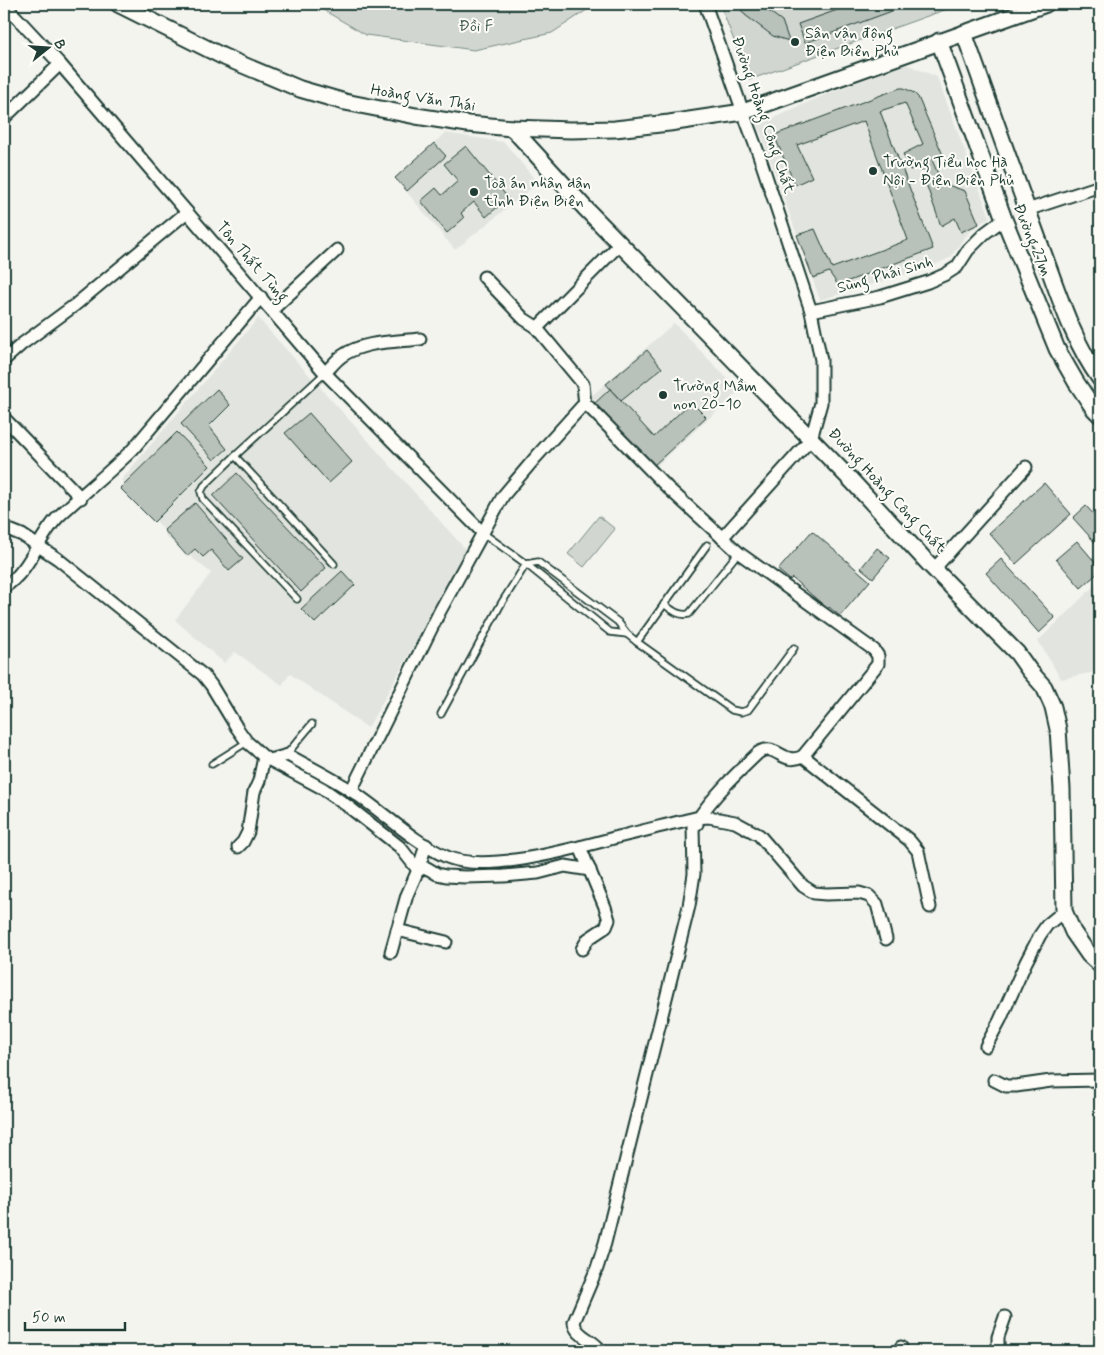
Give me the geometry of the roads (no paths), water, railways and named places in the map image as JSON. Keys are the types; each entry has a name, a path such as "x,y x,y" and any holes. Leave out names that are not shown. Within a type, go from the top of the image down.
{"street":[{"name":"Tôn Thất Tùng","path":"4,4 60,64 325,373 483,533"},
{"name":"Hoàng Văn Thái","path":"118,4 224,58 300,89 346,102 468,124 571,130 615,129 743,112 1046,4"},
{"name":"Đường Hoàng Công Chất","path":"705,4 759,155 811,311 821,360 821,402 811,439 1017,653 1044,687 1053,707 1058,729 1062,789 1064,911 1073,932 1089,955 1100,965"},
{"name":"Đường 27m","path":"964,33 1070,325 1100,379"},
{"name":"Đường 27m","path":"939,42 1004,219 1057,349 1076,382 1100,415"},
{"path":"4,118 60,64"},
{"path":"512,128 584,208 811,439 722,538"},
{"path":"978,146 1001,137"},
{"path":"1004,219 1100,186"},
{"path":"4,360 22,344 75,305 187,212"},
{"name":"Sùng Phái Sinh","path":"811,311 880,297 928,282 946,274 957,267 968,250 985,233 1004,219"},
{"path":"537,328 620,244"},
{"path":"272,310 337,250"},
{"path":"484,277 524,319 537,328 582,384 585,406"},
{"path":"4,587 22,572 48,528 58,517 116,467 133,449 261,297"},
{"path":"325,373 337,360 354,350 385,343 420,339"},
{"path":"351,790 440,610 503,496 581,406 588,406 668,488 738,553 874,650 878,656 878,664 802,756 797,759 790,759 770,749 764,749 728,782 704,811 697,824 693,826 694,874 689,906 605,1243 574,1322 576,1329 602,1350"},
{"path":"4,418 81,498"},
{"path":"934,568 1026,468"},
{"path":"4,530 17,533 38,545 75,571 203,675 211,684 248,742 267,759 322,788 349,807 400,848 418,870"},
{"path":"267,759 286,755 351,790 426,845 448,857 466,862 503,862 580,846 695,818 709,817 735,822 759,835 803,886 814,893 859,893 869,896 878,904 886,939"},
{"path":"802,756 909,840 918,851 930,907"},
{"path":"238,847 248,832 254,792 267,759"},
{"path":"391,952 407,895 426,845"},
{"path":"580,846 609,920 606,927 588,939 582,949"},
{"path":"418,870 427,868 437,874 466,877 504,876 538,872 565,866 590,870"},
{"path":"986,1046 1040,935 1047,925 1064,911"},
{"path":"396,930 446,942"},
{"path":"994,1080 1006,1086 1050,1081 1100,1080"},
{"path":"998,1351 998,1337 1005,1317"}],"lane":[{"path":"297,600 203,499 202,492 204,486 235,456 325,373"},
{"path":"235,456 334,564"},
{"path":"483,533 526,564 610,632 627,634"},
{"path":"637,642 707,545"},
{"path":"664,604 683,615 689,614 738,553"},
{"path":"440,714 501,604 526,564 538,562 551,571 618,622 627,634 637,642 732,710 741,712 748,710 794,648"},
{"path":"286,755 312,724"},
{"path":"212,764 248,742"}],"place":[{"name":"Sân vận động Điện Biên Phủ","path":"795,42"},
{"name":"Trường Tiểu học Hà Nội - Điện Biên Phủ","path":"873,171"},
{"name":"Toà án nhân dân tỉnh Điện Biên","path":"474,192"},
{"name":"Trường Mầm non 20-10","path":"663,395"}],"park label":[{"name":"Đồi F","path":"476,26"}]}
